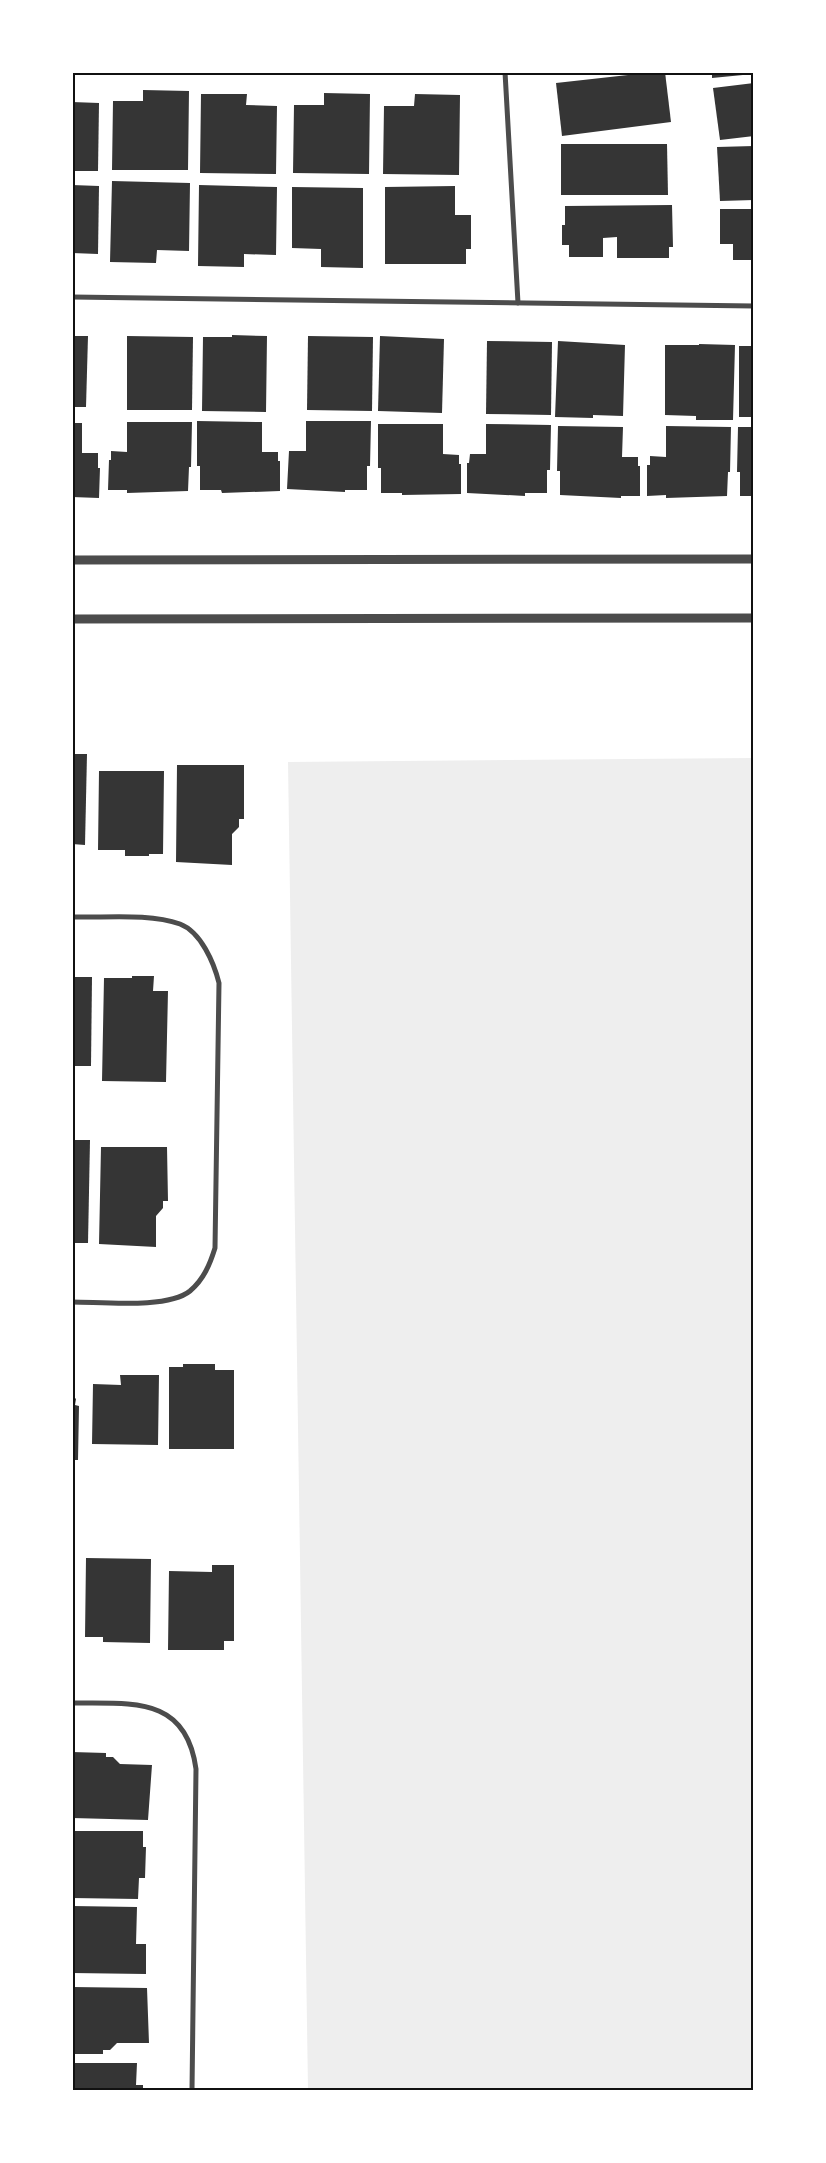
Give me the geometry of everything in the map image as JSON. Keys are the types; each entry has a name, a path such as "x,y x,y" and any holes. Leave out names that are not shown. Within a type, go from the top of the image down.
{"street":[{"path":"505,72 518,303"},
{"path":"72,297 754,306"},
{"path":"72,560 754,560"},
{"path":"72,619 754,618"},
{"path":"72,917 154,918 182,925 203,943 215,967 219,983 215,1248 208,1269 190,1292 166,1302 72,1302"},
{"path":"72,1703 139,1704 165,1713 183,1729 193,1749 196,1769 192,2090"}],"shaded area":[{"path":"753,758 753,2090 308,2090 288,762"}],"building":[{"path":"665,72 671,122 562,136 556,83"},
{"path":"712,72 753,72 753,74 712,78"},
{"path":"754,83 754,136 720,140 713,88"},
{"path":"143,90 189,91 188,170 112,170 113,101 143,101"},
{"path":"324,93 370,94 369,174 293,173 294,105 324,105"},
{"path":"201,94 247,94 246,105 277,106 276,174 200,173"},
{"path":"415,94 460,95 459,175 383,174 384,106 414,106"},
{"path":"72,102 99,103 98,171 72,171"},
{"path":"561,144 667,144 668,195 561,195"},
{"path":"754,146 754,200 720,201 717,147"},
{"path":"112,181 190,183 189,251 157,250 156,263 110,262"},
{"path":"72,185 99,186 98,254 72,253"},
{"path":"199,185 277,187 276,255 244,254 244,267 198,266"},
{"path":"455,186 455,215 471,215 471,249 466,249 466,264 385,264 385,187"},
{"path":"292,187 363,188 363,268 321,267 321,249 292,248"},
{"path":"672,205 673,247 669,247 669,258 617,258 617,237 603,238 603,257 569,257 569,245 562,245 562,225 565,225 565,206"},
{"path":"720,209 754,209 754,260 733,260 733,244 720,244"},
{"path":"232,335 267,336 266,412 202,411 203,337 232,337"},
{"path":"72,336 88,336 86,407 72,407"},
{"path":"127,336 193,337 192,410 127,410"},
{"path":"308,336 373,337 372,411 307,410"},
{"path":"380,336 444,339 442,413 378,411"},
{"path":"487,341 552,342 551,415 486,414"},
{"path":"558,341 625,345 623,416 593,415 593,418 555,417"},
{"path":"665,345 735,345 733,420 696,420 696,416 665,415"},
{"path":"739,346 754,346 754,417 739,417"},
{"path":"197,421 262,422 262,452 278,452 278,461 280,461 280,491 222,493 221,490 200,490 200,466 197,466"},
{"path":"306,421 371,421 370,466 367,466 367,490 345,490 345,492 287,489 289,451 306,451"},
{"path":"127,422 192,422 191,467 189,467 188,491 127,493 127,490 108,490 111,451 127,452"},
{"path":"72,423 82,423 82,453 98,453 98,468 100,468 99,498 72,497"},
{"path":"378,424 443,424 443,454 459,455 459,464 461,464 461,494 402,495 402,493 381,493 381,468 378,468"},
{"path":"486,424 551,425 550,470 547,470 547,493 525,493 525,496 467,493 467,463 469,463 470,454 486,454"},
{"path":"558,426 623,427 622,457 638,457 638,466 640,466 640,496 621,496 621,498 560,495 560,471 557,471"},
{"path":"666,426 731,427 730,472 728,472 727,496 666,498 666,495 647,496 647,465 650,465 650,456 666,457"},
{"path":"738,427 754,427 754,496 740,496 740,472 737,472"},
{"path":"72,754 87,754 85,845 72,844"},
{"path":"177,765 244,765 244,819 239,819 239,827 232,834 232,865 176,862"},
{"path":"99,771 164,771 163,854 125,856 125,850 98,850"},
{"path":"132,976 154,976 153,991 168,991 166,1082 102,1081 104,978 132,978"},
{"path":"72,977 92,977 91,1066 72,1066"},
{"path":"72,1140 90,1140 88,1243 72,1243"},
{"path":"101,1147 167,1147 168,1201 163,1201 163,1208 156,1216 156,1247 99,1244"},
{"path":"183,1364 215,1364 215,1370 234,1370 234,1449 169,1449 169,1367 183,1367"},
{"path":"120,1375 159,1375 158,1445 92,1444 93,1384 121,1385"},
{"path":"72,1395 76,1399 75,1405 79,1406 78,1460 72,1460"},
{"path":"86,1558 151,1559 150,1643 103,1642 103,1637 85,1637"},
{"path":"212,1565 234,1565 234,1641 224,1641 224,1650 168,1650 169,1571 212,1572"},
{"path":"72,1752 106,1753 106,1757 113,1757 120,1764 152,1765 148,1820 72,1818"},
{"path":"72,1831 143,1831 143,1847 146,1847 145,1878 139,1878 138,1899 72,1898"},
{"path":"72,1906 137,1907 136,1944 146,1944 146,1974 72,1973"},
{"path":"72,1987 147,1988 149,2043 117,2043 110,2050 103,2050 103,2054 72,2054"},
{"path":"72,2063 137,2063 136,2085 143,2085 143,2090 72,2090"}]}
